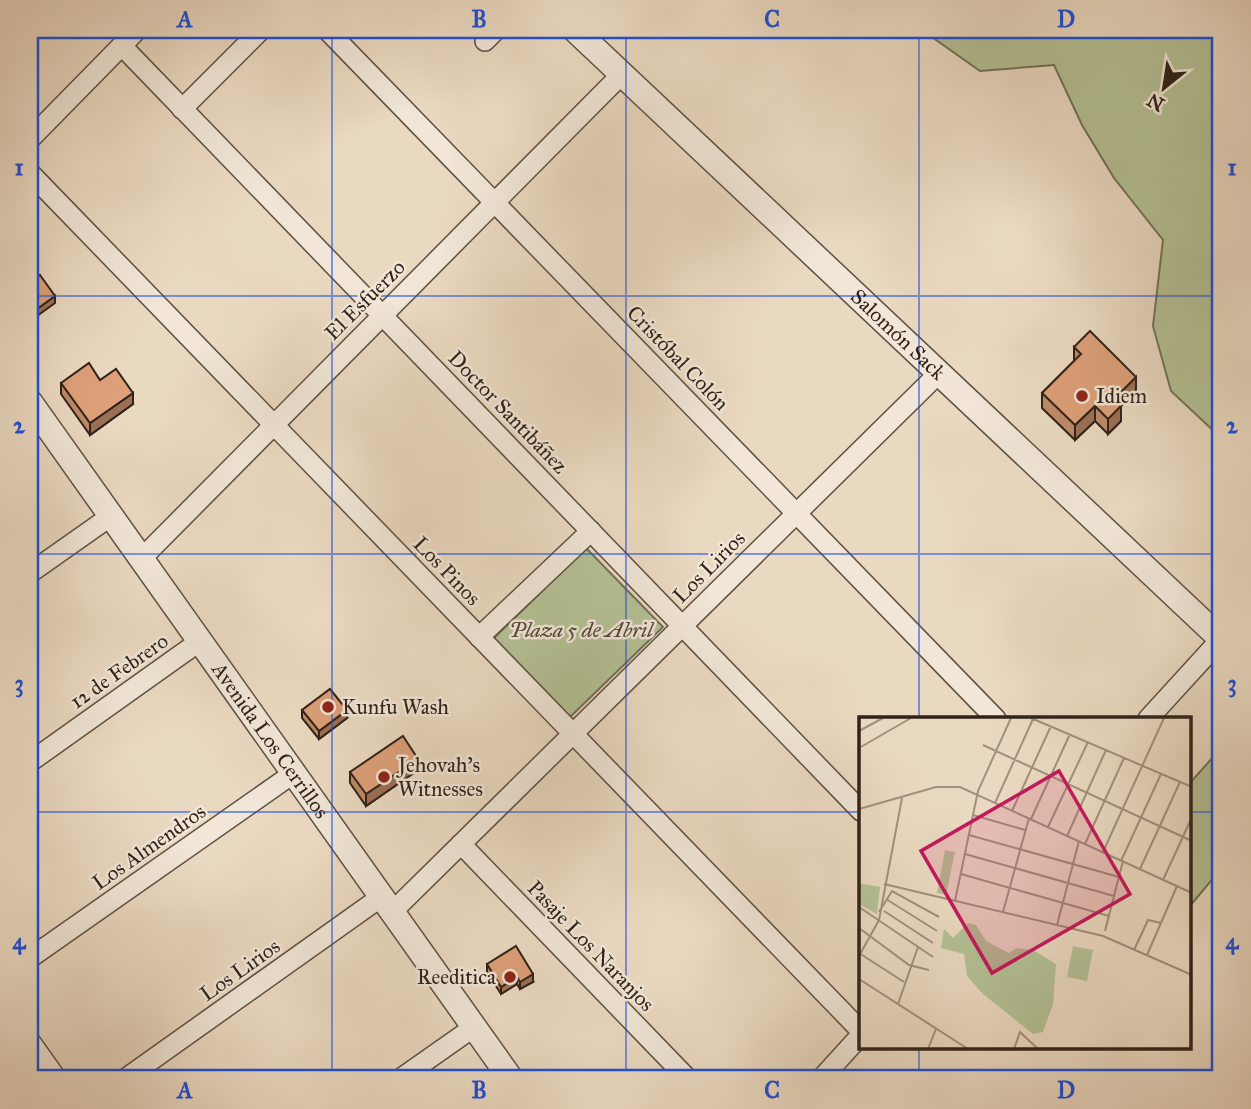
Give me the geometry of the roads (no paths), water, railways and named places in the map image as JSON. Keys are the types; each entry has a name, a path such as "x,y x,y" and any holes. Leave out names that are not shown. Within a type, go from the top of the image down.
{"street":[{"path":"30,139 137,30"},
{"path":"182,109 261,30"},
{"name":"Cristóbal Colón","path":"327,30 994,717"},
{"name":"Salomón Sack","path":"575,30 1221,639"},
{"name":"Doctor Santibáñez","path":"121,46 859,809"},
{"name":"El Esfuerzo","path":"141,559 622,74"},
{"name":"Los Pinos","path":"30,173 859,1031"},
{"name":"Los Lirios","path":"125,1079 387,904 461,844 939,373"},
{"name":"Avenida Los Cerrillos","path":"30,402 511,1079"},
{"path":"30,573 111,516"},
{"path":"479,637 591,531"},
{"path":"1150,717 1221,639"},
{"name":"12 de Febrero","path":"30,762 200,641"},
{"name":"Los Almendros","path":"30,958 293,773"},
{"name":"Pasaje Los Naranjos","path":"461,844 688,1079"},
{"path":"400,1079 474,1027"},
{"path":"821,1079 859,1035"},
{"path":"30,1041 57,1079"}],"place":[{"name":"Idiem","path":"1082,396"},
{"name":"Kunfu Wash","path":"328,707"},
{"name":"Jehovah's Witnesses","path":"384,777"},
{"name":"Reeditica","path":"510,977"}],"park label":[{"name":"Plaza 5 de Abril","path":"581,630"}]}
